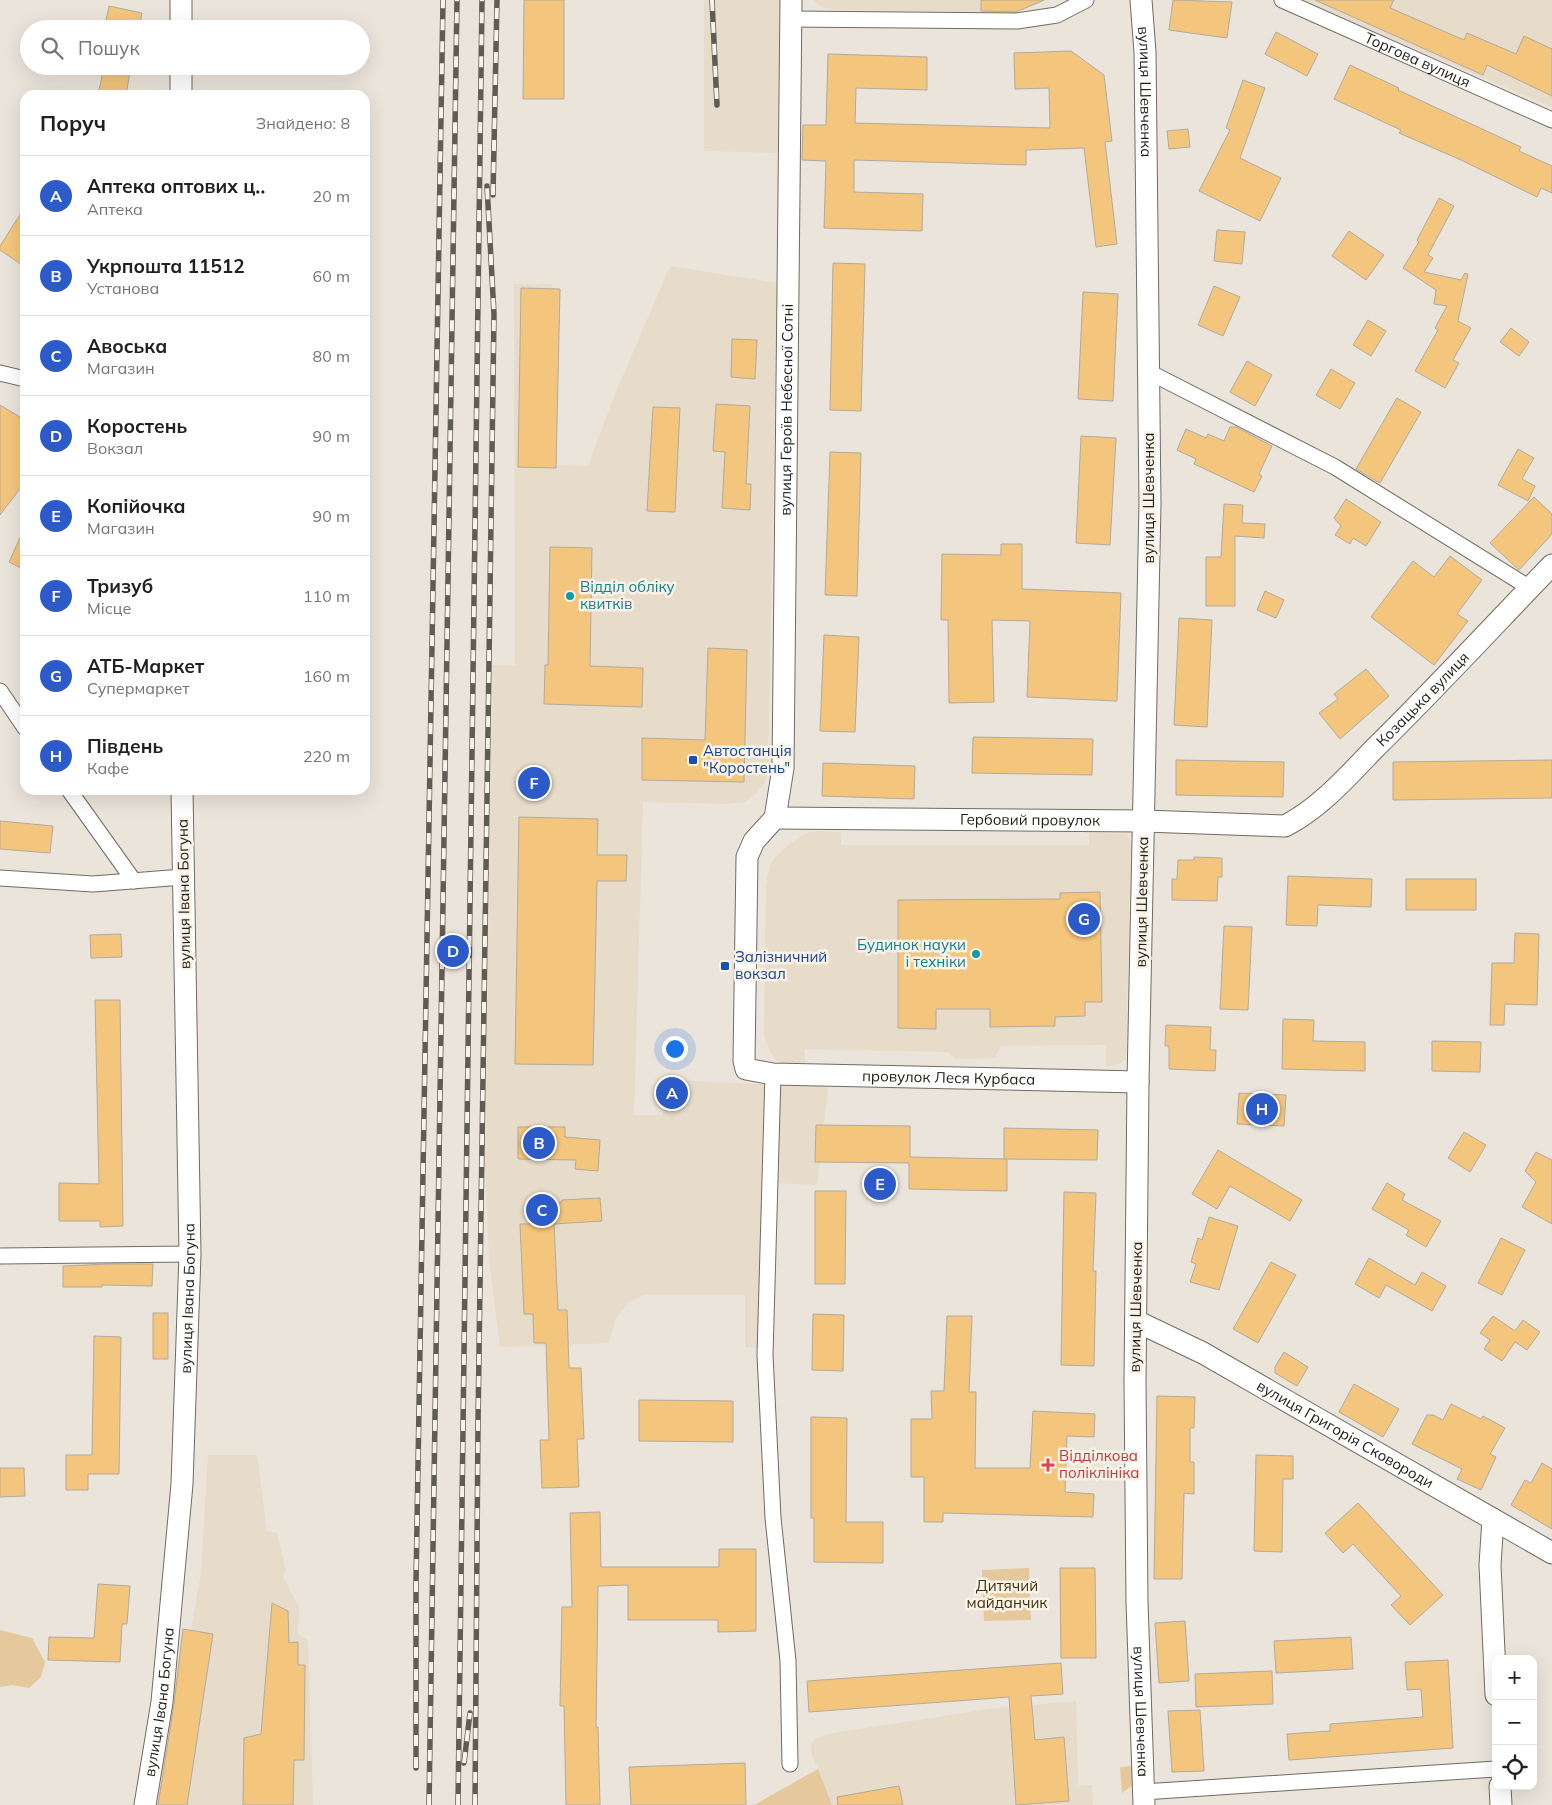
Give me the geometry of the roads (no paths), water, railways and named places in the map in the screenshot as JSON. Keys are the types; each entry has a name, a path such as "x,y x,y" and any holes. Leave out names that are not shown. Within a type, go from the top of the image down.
{"street":[{"path":"181,0 181,20"},
{"path":"791,9 1017,21 1057,15 1086,0"},
{"name":"вулиця Шевченка","path":"1140,0 1145,52 1150,503 1138,1082 1136,1321 1137,1602 1144,1798"},
{"name":"Торгова вулиця","path":"1282,0 1552,120"},
{"name":"вулиця Героїв Небесної Сотні","path":"775,818 784,768 791,9"},
{"path":"181,75 181,90"},
{"path":"1149,372 1335,467 1530,588"},
{"path":"0,373 20,378"},
{"name":"Козацька вулиця","path":"1285,826 1297,820 1321,802 1420,704 1552,565"},
{"path":"0,691 20,721"},
{"path":"73,795 134,881"},
{"name":"вулиця Івана Богуна","path":"145,1805 162,1702 182,1484 190,1254 182,795"},
{"path":"775,818 754,841 747,857 744,1061 746,1069 766,1073 765,1355 774,1518 788,1661 790,1764"},
{"name":"Гербовий провулок","path":"775,818 1144,821 1285,826"},
{"path":"0,878 93,884 183,877"},
{"name":"провулок Леся Курбаса","path":"766,1073 1138,1082"},
{"path":"0,1256 190,1254"},
{"name":"вулиця Григорія Сковороди","path":"1136,1321 1203,1353 1552,1553"},
{"path":"1493,1519 1490,1565 1494,1655"},
{"path":"1144,1798 1492,1769"},
{"path":"1500,1790 1501,1805"}],"railway":[{"path":"416,1768 416,1583 443,0"},
{"path":"429,1805 457,0"},
{"path":"458,1805 482,0"},
{"path":"493,195 497,0"},
{"path":"712,0 717,105"},
{"path":"475,1805 478,1423 494,314 487,186"},
{"path":"464,1763 470,1713"}],"place":[{"name":"Відділ обліку квитків","path":"570,596"},
{"name":"Автостанція \"Коростень\"","path":"693,760"},
{"name":"Тризуб","path":"534,783"},
{"name":"АТБ-Маркет","path":"1084,919"},
{"name":"Коростень","path":"453,951"},
{"name":"Будинок науки і техніки","path":"976,954"},
{"name":"Залізничний вокзал","path":"725,966"},
{"name":"Аптека оптових ц‥","path":"672,1093"},
{"name":"Південь","path":"1262,1109"},
{"name":"Укрпошта 11512","path":"539,1143"},
{"name":"Копійочка","path":"880,1184"},
{"name":"Авоська","path":"542,1210"},
{"name":"Відділкова поліклініка","path":"1048,1465"}],"park label":[{"name":"Дитячий майданчик","path":"1007,1594"}]}
